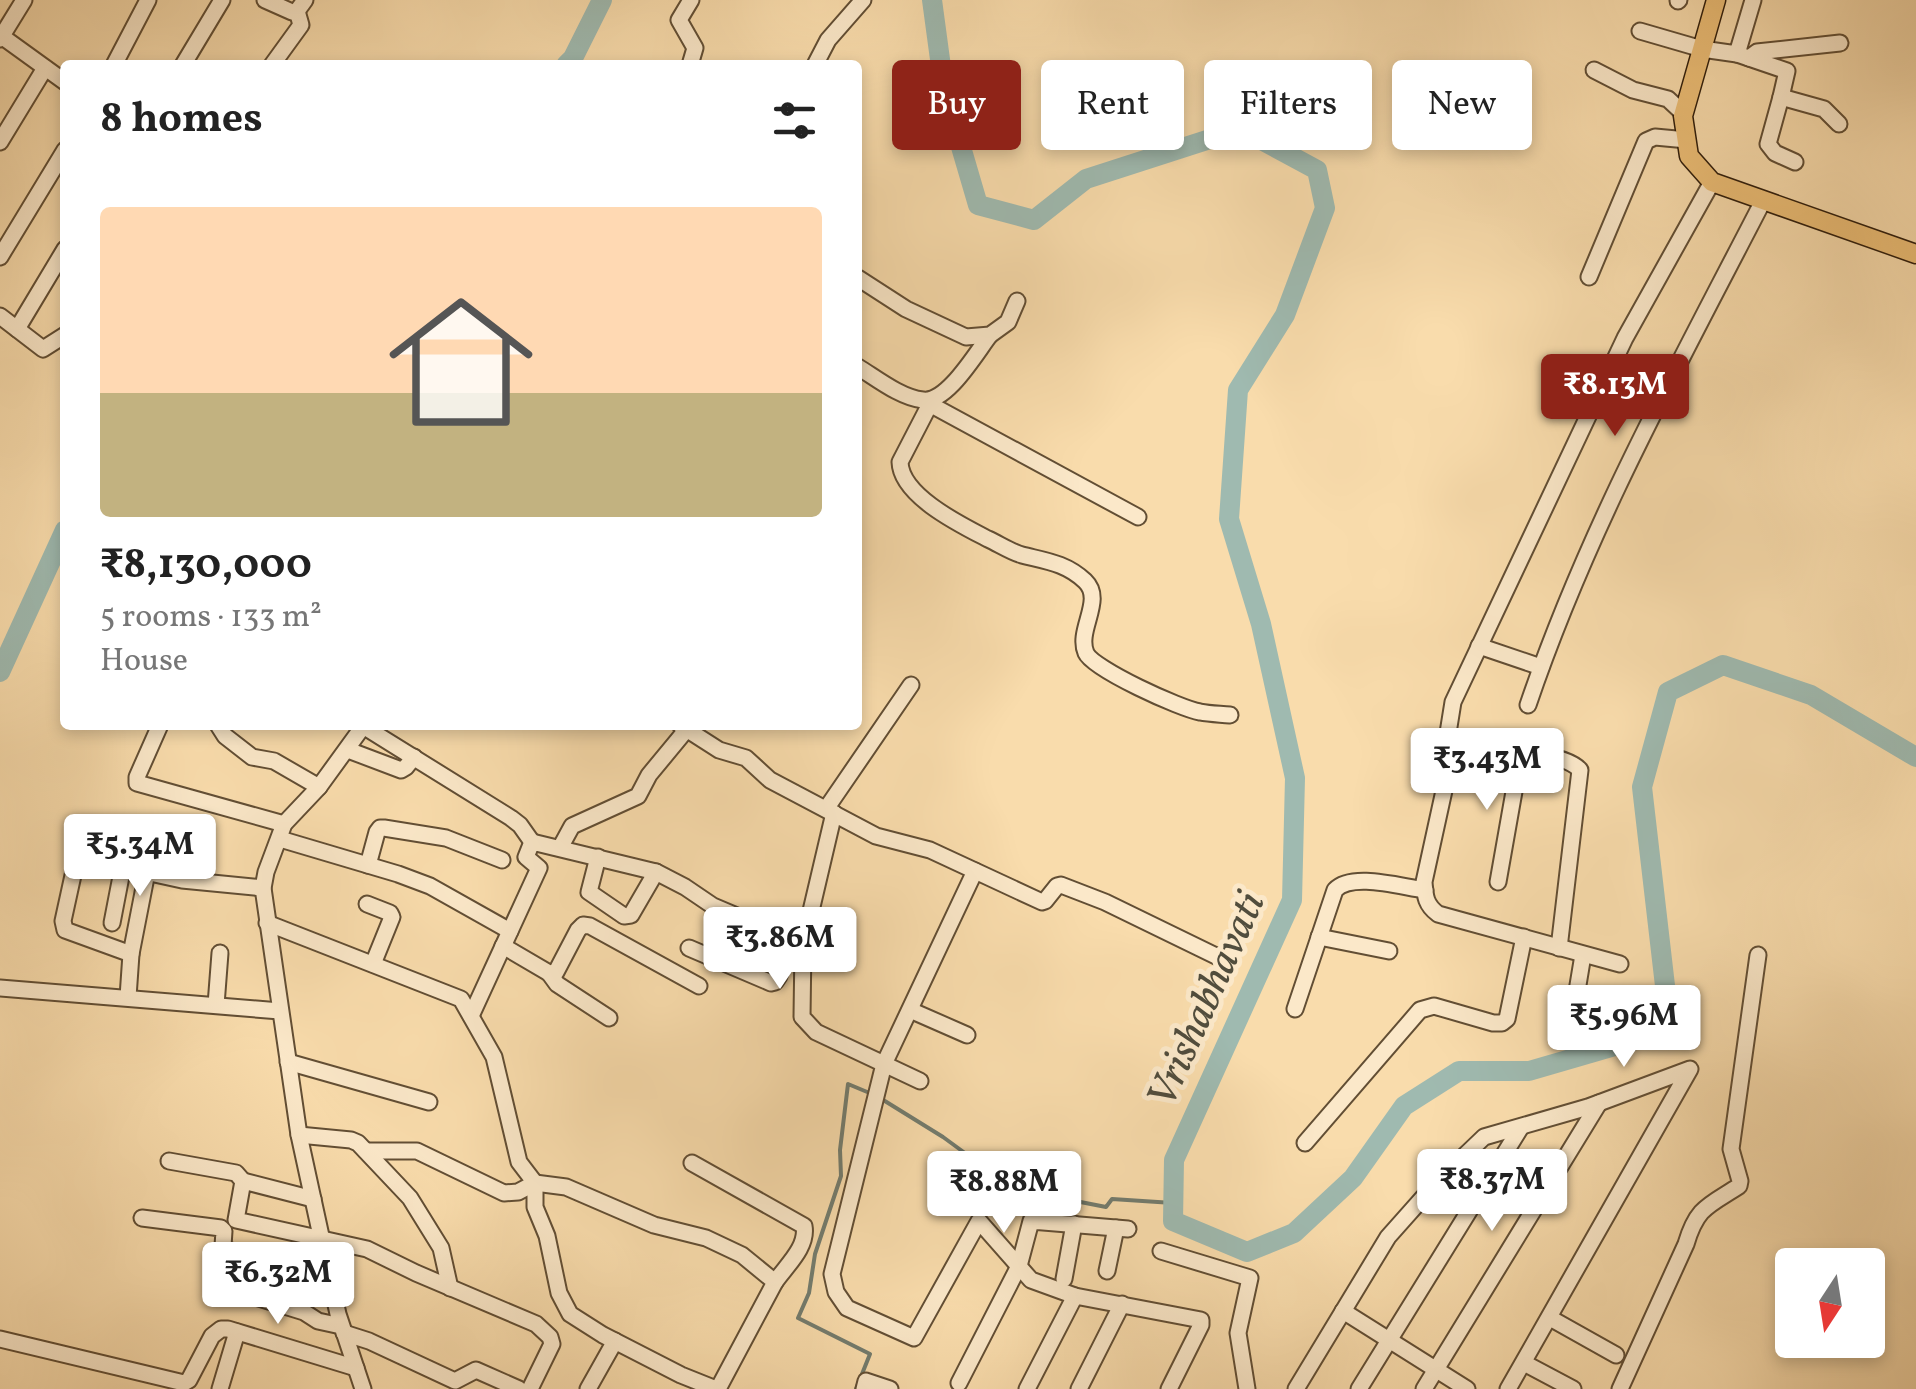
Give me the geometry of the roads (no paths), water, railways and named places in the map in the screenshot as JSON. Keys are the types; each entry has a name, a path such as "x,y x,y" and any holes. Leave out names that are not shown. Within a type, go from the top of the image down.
{"main road":[{"path":"1716,0 1684,113 1689,156 1712,182 1916,254"}],"street":[{"path":"24,0 1,37 60,78"},
{"path":"117,60 148,0"},
{"path":"185,60 222,0"},
{"path":"265,0 292,12 301,6"},
{"path":"691,0 679,20 695,48 691,60"},
{"path":"817,60 828,40 863,0"},
{"path":"1743,56 1753,0"},
{"path":"276,60 301,25 301,6"},
{"path":"1640,30 1787,71 1768,144 1775,153 1795,162"},
{"path":"1743,56 1840,43"},
{"path":"0,142 45,68"},
{"path":"1594,70 1633,90 1668,99 1684,113"},
{"path":"1781,97 1824,109 1839,124"},
{"path":"1589,276 1646,140 1686,140"},
{"path":"0,257 60,158"},
{"path":"1620,964 1438,914 1425,899 1424,882 1452,754 1448,733 1453,702 1626,338 1712,182"},
{"path":"1528,704 1582,564 1624,470 1764,201"},
{"path":"17,329 60,257"},
{"path":"862,281 906,310 966,337 990,335"},
{"path":"1017,300 1008,322 990,335 942,396 927,402 900,462 900,471 943,517 1020,554 1069,568 1088,584 1092,594 1084,637 1085,652 1090,658 1177,705 1230,715"},
{"path":"0,316 43,348 60,337"},
{"path":"862,369 1138,516"},
{"path":"1479,646 1541,667"},
{"path":"910,685 830,811 803,945 802,1018 816,1032 920,1081"},
{"path":"158,730 137,783 430,886 506,938 557,984 609,1018"},
{"path":"222,730 252,757 274,761 319,787"},
{"path":"361,730 282,831 263,888 299,1135 330,1279 363,1389"},
{"path":"370,730 512,818 532,842 656,872 712,906 784,936 789,944 779,976 772,983 688,948"},
{"path":"560,848 572,826 638,796 681,730"},
{"path":"688,730 719,750 746,758 770,780 876,836 926,848 1042,902 1061,885 1105,902 1218,958"},
{"path":"1451,746 1562,759 1580,770 1559,948"},
{"path":"348,750 401,770 414,757"},
{"path":"1498,882 1521,752"},
{"path":"368,865 380,828 446,838 502,860"},
{"path":"471,1016 539,867 526,857 532,842"},
{"path":"131,954 68,933 64,927 78,857 218,885 263,888"},
{"path":"598,857 588,892 627,917 656,872"},
{"path":"112,923 123,866"},
{"path":"974,871 884,1064 832,1274 836,1292 846,1308 914,1338 979,1221 1031,1280 1075,1296 1200,1320 1169,1389"},
{"path":"128,996 131,954 147,872"},
{"path":"1295,1009 1339,884 1358,880 1424,890"},
{"path":"367,904 392,916 373,964"},
{"path":"267,923 461,999 494,1057 519,1162 535,1184 535,1207 547,1236 558,1294 570,1314 615,1341 714,1389 774,1282 804,1242 806,1231 804,1226 692,1163"},
{"path":"549,973 556,972 582,925 700,986"},
{"path":"1319,937 1389,951"},
{"path":"1304,1143 1420,1010 1434,1006 1493,1023 1507,1020 1524,937"},
{"path":"216,1005 220,953"},
{"path":"1573,1015 1583,954"},
{"path":"1620,1389 1693,1221 1740,1182 1732,1149 1758,955"},
{"path":"0,988 280,1011"},
{"path":"910,1010 967,1036"},
{"path":"288,1062 429,1102"},
{"path":"1296,1389 1388,1236 1484,1138 1598,1103 1690,1069 1508,1389"},
{"path":"1424,1389 1598,1103"},
{"path":"1358,1389 1521,1127"},
{"path":"299,1135 351,1140 366,1151 408,1194 440,1244 450,1288"},
{"path":"366,1151 416,1151 504,1192 518,1192 535,1184 566,1187 650,1223 701,1236 736,1252 774,1282"},
{"path":"168,1161 236,1173 243,1181 313,1199"},
{"path":"243,1181 237,1221 367,1249 536,1324 550,1337 551,1347 530,1389"},
{"path":"142,1218 221,1228 227,1250 330,1279"},
{"path":"959,1383 1019,1266 1031,1220 1122,1229 1107,1271"},
{"path":"1064,1280 1074,1224"},
{"path":"1160,1252 1250,1278 1238,1333 1247,1389"},
{"path":"223,1288 304,1312 455,1382 476,1370 519,1389"},
{"path":"1028,1389 1075,1296"},
{"path":"1078,1389 1122,1304"},
{"path":"1343,1311 1467,1389"},
{"path":"1550,1318 1616,1355"},
{"path":"0,1339 151,1383 187,1382 212,1336 224,1328 356,1368"},
{"path":"220,1389 238,1332"},
{"path":"588,1389 615,1341"},
{"path":"1524,1363 1572,1389"},
{"path":"666,1389 675,1372"},
{"path":"864,1389 866,1381 890,1389"}],"waterway":[{"name":"Vrishabhavati","path":"571,60 602,0"},
{"name":"Vrishabhavati","path":"932,0 944,89 978,205 1034,220 1086,179 1241,129 1317,170 1325,208 1285,315 1238,390 1229,519 1261,624 1295,778 1292,900 1174,1160 1173,1221 1247,1252 1294,1233 1353,1178 1404,1106 1459,1071 1529,1071 1646,1037 1667,1003 1642,787 1668,692 1723,665 1811,695 1916,757"},
{"name":"Vrishabhavati","path":"0,672 60,541"},
{"path":"856,1389 870,1354 798,1318 809,1293 815,1254 841,1176 848,1084 872,1094"},
{"path":"880,1098 943,1137 1014,1189 1106,1207 1112,1199 1173,1203"}]}
